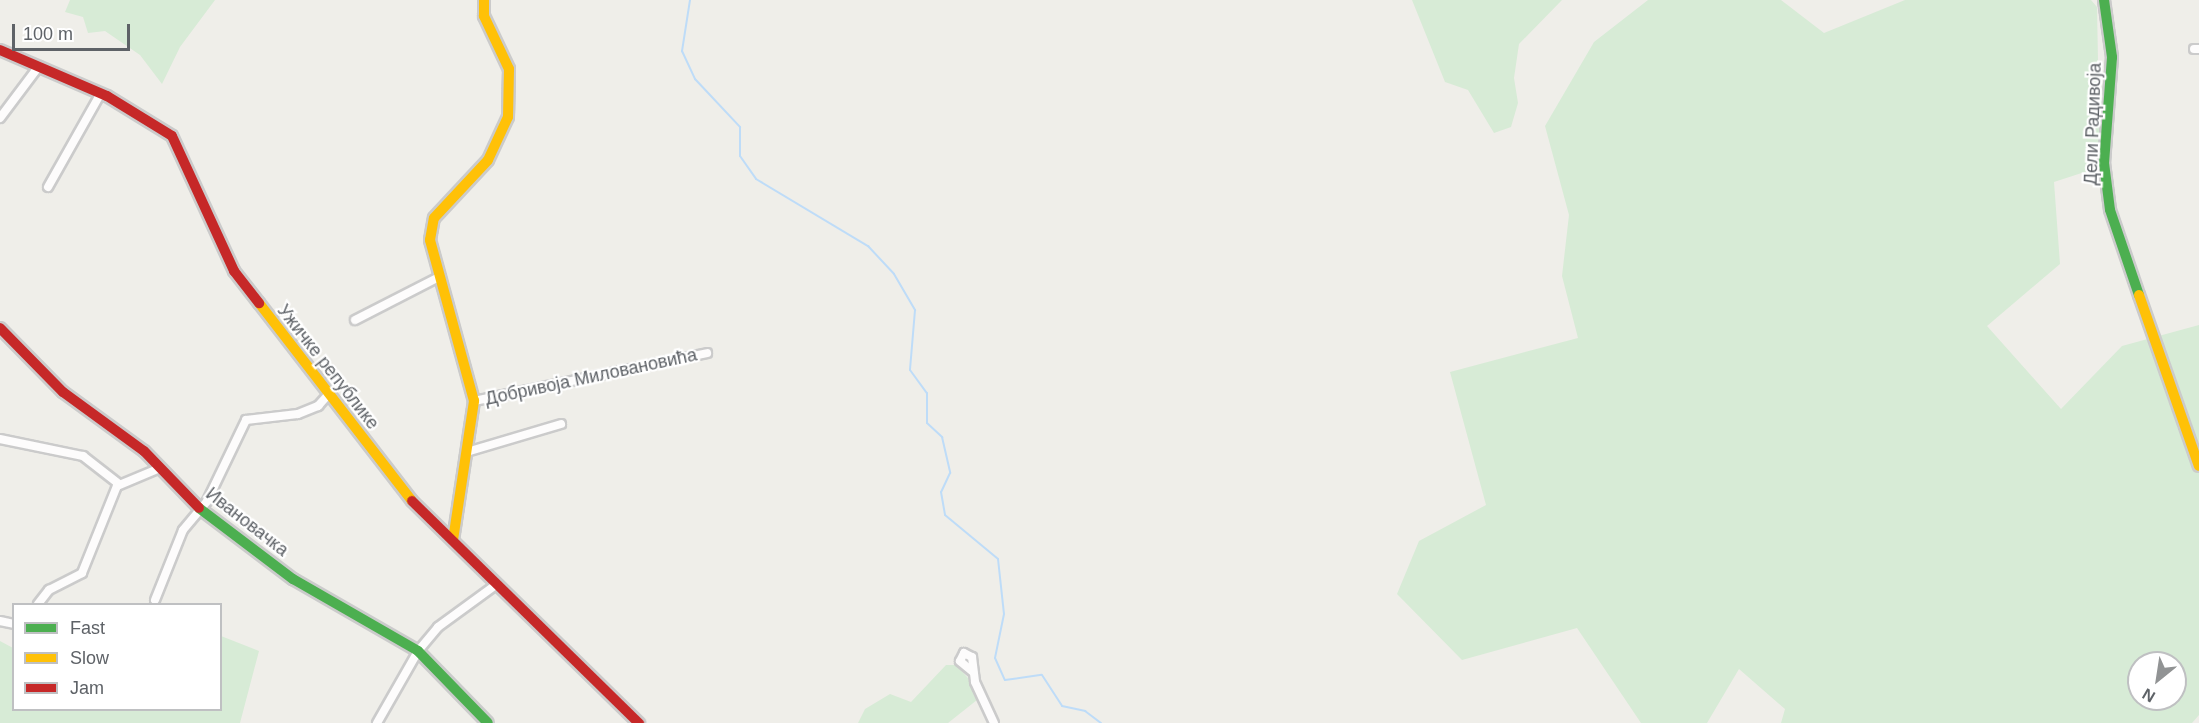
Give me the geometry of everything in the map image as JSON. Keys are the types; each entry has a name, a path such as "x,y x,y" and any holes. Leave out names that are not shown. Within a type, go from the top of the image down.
{"street":[{"path":"453,540 470,451 474,401 437,278 430,240 434,218 488,160 508,117 509,69 484,16 484,0"},
{"name":"Дели Радивоја","path":"2104,0 2112,57 2105,185 2145,316 2199,466"},
{"name":"Ужичке републике","path":"0,50 101,93 172,136 234,272 328,395 414,503 639,723"},
{"path":"0,118 39,66"},
{"path":"48,187 101,93"},
{"path":"355,320 437,278"},
{"name":"Ивановачка","path":"0,328 63,392 160,468 201,509 293,579 417,651 488,723"},
{"name":"Добривоја Миловановића","path":"474,401 707,353"},
{"path":"155,600 183,530 201,509 246,420 298,414 318,406 328,395"},
{"path":"470,451 561,424"},
{"path":"0,439 83,456 119,484"},
{"path":"39,603 49,590 82,573 119,484 160,468"},
{"path":"377,723 417,651 438,627 497,584"},
{"path":"973,672 994,723"}],"green space":[{"path":"70,0 215,0 180,47 162,84 140,55 105,31 88,33 83,17 65,12"},
{"path":"1412,0 1562,0 1519,44 1514,78 1518,103 1511,127 1494,133 1468,90 1445,82"},
{"path":"1648,0 1781,0 1824,33 1905,0 2091,0 2097,7 2100,167 2054,182 2060,264 1987,326 2061,409 2122,346 2199,325 2199,715 2192,723 1781,723 1785,709 1739,669 1707,723 1641,723 1577,628 1462,660 1397,594 1419,541 1486,505 1450,372 1578,338 1562,276 1569,215 1545,126 1594,42"},
{"path":"222,636 259,651 240,723 0,723 0,641 12,647 12,711 222,711"},
{"path":"946,665 956,665 968,678 977,700 948,723 858,723 865,709 890,694 911,702"}],"waterway":[{"path":"690,0 682,51 695,79 740,127 740,156 756,179 868,246 894,274 915,310 910,370 927,393 927,423 942,437 950,473 941,492 945,515 998,559 1004,614 995,658 1005,680 1042,675 1062,706 1085,711 1101,723"}],"traffic: fast":[{"path":"2104,0 2112,57 2104,163 2110,210 2139,295"},
{"path":"199,508 293,579 418,651 488,723"}],"traffic: slow":[{"path":"453,540 474,401 430,240 434,218 488,160 508,117 509,69 484,16 484,0"},
{"path":"2139,295 2199,466"},
{"path":"259,303 412,501"}],"traffic: jam":[{"path":"0,50 107,96 172,136 234,271 259,303"},
{"path":"0,328 63,392 144,451 199,508"},
{"path":"412,501 639,723"}]}
